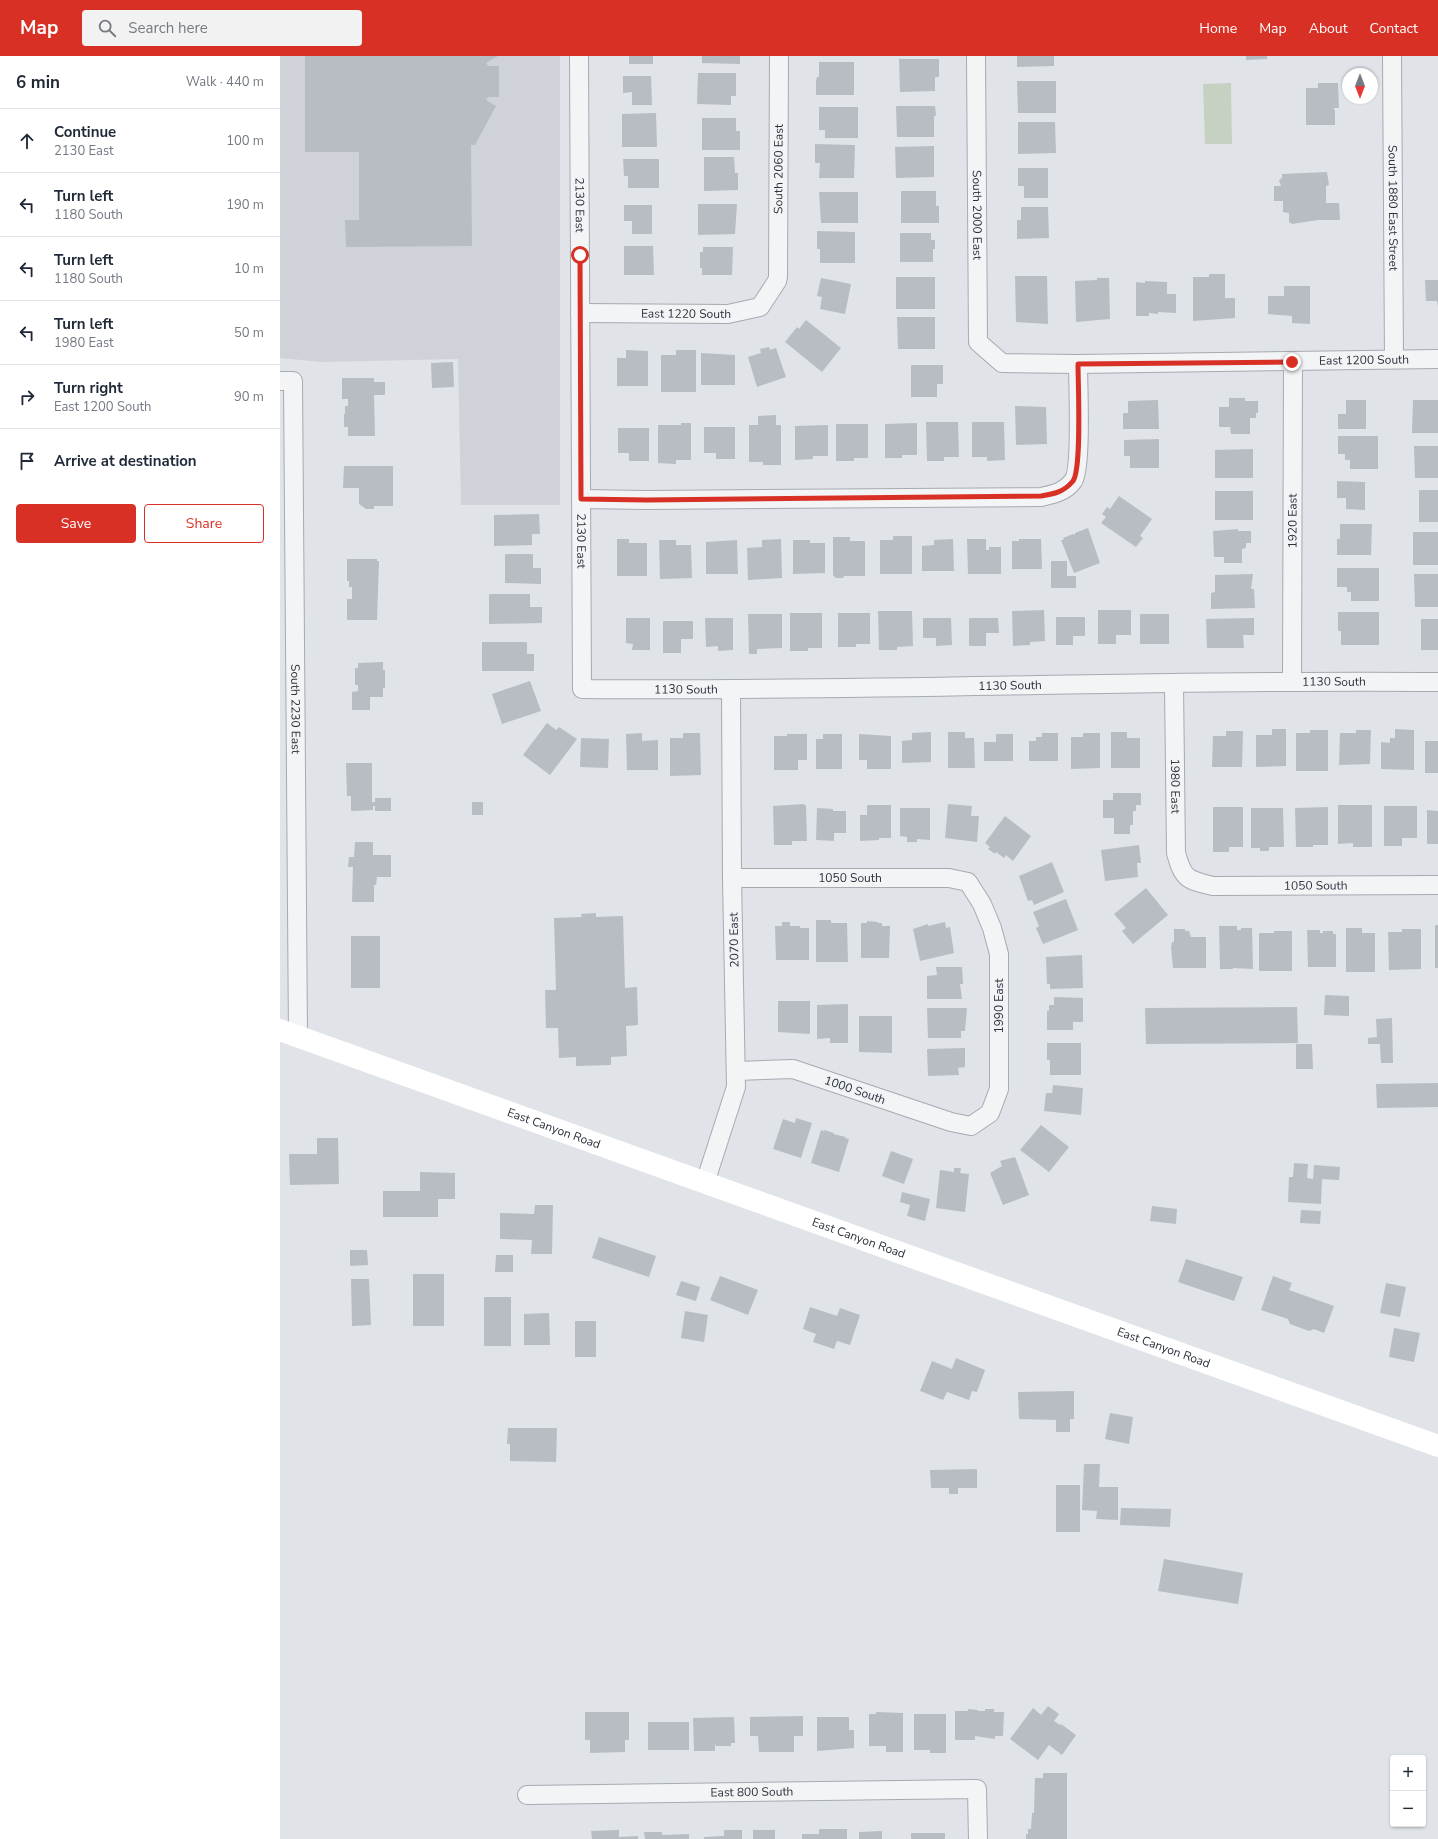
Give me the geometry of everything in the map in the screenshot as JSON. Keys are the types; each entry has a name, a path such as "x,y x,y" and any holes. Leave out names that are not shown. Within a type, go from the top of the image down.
{"main road":[{"name":"East Canyon Road","path":"289,1034 1438,1446"}],"street":[{"name":"2130 East","path":"579,56 582,689"},
{"name":"South 2060 East","path":"777,281 779,56"},
{"name":"South 2000 East","path":"976,56 978,342 1002,363"},
{"name":"South 1880 East Street","path":"1392,56 1394,359"},
{"name":"East 1220 South","path":"580,313 728,314 760,307 777,281"},
{"name":"East 1200 South","path":"1002,363 1078,364 1438,359"},
{"name":"1920 East","path":"1292,362 1292,680"},
{"path":"581,499 647,500 1041,496 1059,493 1074,480 1078,462 1078,364"},
{"name":"South 2230 East","path":"287,381 289,1034"},
{"name":"1130 South","path":"582,689 731,691 1174,684 1292,680 1438,682"},
{"name":"1980 East","path":"1174,684 1176,853 1181,871 1194,882"},
{"name":"2070 East","path":"705,1183 736,1087 737,1071 732,878 731,691"},
{"name":"1050 South","path":"732,878 949,878 968,882"},
{"name":"1990 East","path":"968,882 982,904 992,928 999,954 999,1089 990,1113 971,1126"},
{"name":"1050 South","path":"1194,882 1213,886 1438,885"},
{"name":"1000 South","path":"737,1071 793,1069 951,1122 971,1126"},
{"name":"East 800 South","path":"527,1795 977,1789 978,1839"}],"shaded area":[{"path":"280,56 560,56 560,505 461,505 458,359 322,362 280,358"}],"green space":[{"path":"1231,83 1232,144 1205,144 1203,84"}],"building":[{"path":"305,56 498,56 486,63 488,66 499,66 499,97 488,97 486,100 496,106 475,145 471,145 472,246 346,247 345,220 359,220 359,152 305,152"},
{"path":"629,56 653,56 653,64 629,64"},
{"path":"702,56 740,56 740,64 702,63"},
{"path":"1017,56 1054,56 1054,66 1017,67"},
{"path":"1246,56 1267,56 1267,59 1246,60"},
{"path":"899,59 939,59 939,77 935,77 935,91 900,92"},
{"path":"819,62 854,62 854,95 816,95 816,81 817,77 819,77"},
{"path":"698,73 736,73 736,96 731,96 731,105 697,104"},
{"path":"623,76 651,76 652,105 632,105 632,92 623,93"},
{"path":"1017,81 1056,81 1056,113 1018,113"},
{"path":"1318,83 1338,83 1339,108 1334,108 1335,125 1306,125 1306,88 1318,88"},
{"path":"896,106 935,106 936,116 934,116 934,137 897,137"},
{"path":"819,107 858,107 858,138 825,138 825,130 819,130"},
{"path":"656,113 657,147 622,147 622,114"},
{"path":"702,118 736,118 736,131 740,131 740,150 702,150"},
{"path":"1018,122 1055,122 1056,153 1018,154"},
{"path":"815,144 855,145 854,178 819,178 820,163 815,163"},
{"path":"934,146 934,177 896,178 895,147"},
{"path":"704,157 734,157 735,173 738,173 738,190 704,191"},
{"path":"623,159 659,159 659,188 628,188 628,176 624,176"},
{"path":"1018,168 1048,168 1048,198 1024,198 1024,186 1018,186"},
{"path":"1327,172 1329,185 1326,186 1326,203 1339,203 1340,220 1318,220 1292,224 1289,222 1289,213 1283,212 1283,201 1274,201 1274,186 1281,186 1279,180 1282,178 1282,174"},
{"path":"901,191 936,191 936,206 939,206 939,223 901,223"},
{"path":"819,192 858,192 858,223 821,223"},
{"path":"698,204 737,204 735,234 698,235"},
{"path":"624,205 652,205 652,234 632,234 632,221 624,221"},
{"path":"1021,207 1048,207 1049,238 1017,239 1017,220 1021,220"},
{"path":"817,231 855,232 855,263 820,263 820,249 817,249"},
{"path":"900,233 931,233 931,240 935,240 933,262 900,262"},
{"path":"624,246 653,246 654,275 624,275"},
{"path":"703,247 733,247 732,275 702,275 702,268 700,268 700,252 703,252"},
{"path":"1209,274 1225,274 1225,298 1235,298 1235,318 1193,321 1193,277 1209,277"},
{"path":"1015,276 1047,276 1048,324 1016,322"},
{"path":"896,277 935,277 935,309 896,309"},
{"path":"821,278 851,284 845,314 820,309 822,297 817,296"},
{"path":"1097,278 1109,278 1110,319 1076,322 1075,281 1097,280"},
{"path":"1425,280 1438,280 1438,307 1437,301 1426,301"},
{"path":"1145,281 1167,282 1167,294 1176,294 1176,313 1158,312 1158,314 1149,313 1149,316 1136,316 1136,282 1145,283"},
{"path":"1284,286 1310,286 1310,324 1292,323 1292,316 1268,314 1268,296 1284,296"},
{"path":"897,317 935,317 935,349 898,349"},
{"path":"806,320 841,348 822,372 785,342 797,327 799,329"},
{"path":"769,347 770,350 776,348 786,377 757,387 748,357 761,353 760,349"},
{"path":"626,350 648,351 648,386 617,386 617,358 626,358"},
{"path":"676,350 696,350 696,392 661,392 661,355 676,355"},
{"path":"701,353 735,355 735,385 701,385"},
{"path":"453,362 454,387 432,388 431,363"},
{"path":"911,365 943,365 943,384 937,384 937,397 911,397"},
{"path":"342,378 374,378 374,382 385,382 385,395 374,395 375,436 348,436 348,427 344,427 344,414 345,406 348,406 348,399 342,399"},
{"path":"1229,398 1245,398 1245,401 1258,401 1258,413 1256,413 1256,418 1250,418 1250,434 1231,434 1230,427 1219,427 1219,407 1229,407"},
{"path":"1158,400 1159,429 1123,429 1123,413 1128,413 1128,401"},
{"path":"1346,400 1366,400 1366,429 1338,429 1338,414 1346,414"},
{"path":"1413,400 1438,400 1438,433 1412,433"},
{"path":"1015,406 1046,407 1047,444 1016,445"},
{"path":"776,415 776,425 781,425 781,465 763,465 763,462 749,462 749,425 758,425 758,416"},
{"path":"926,422 958,422 959,457 944,457 944,461 927,461"},
{"path":"972,422 1004,422 1005,460 987,461 987,457 972,457"},
{"path":"681,423 691,423 691,460 676,460 676,464 658,463 658,425 681,425"},
{"path":"917,423 917,455 902,455 902,458 885,458 885,424"},
{"path":"836,424 868,424 868,458 854,458 854,461 836,461"},
{"path":"828,425 828,456 813,456 813,459 795,460 795,426"},
{"path":"704,427 735,427 735,459 716,459 716,453 704,453"},
{"path":"618,428 649,428 649,461 629,461 629,453 618,453"},
{"path":"1338,436 1378,436 1378,469 1350,469 1350,460 1345,460 1345,454 1338,454"},
{"path":"1159,439 1159,468 1130,468 1130,456 1124,456 1124,440"},
{"path":"1414,446 1438,446 1438,478 1415,478"},
{"path":"1253,449 1253,478 1215,478 1215,450"},
{"path":"344,466 393,466 393,506 374,506 374,509 366,509 359,504 359,488 343,488"},
{"path":"1337,481 1365,482 1365,510 1346,509 1346,498 1337,498"},
{"path":"1419,490 1438,490 1438,522 1419,522"},
{"path":"1215,491 1253,491 1253,520 1215,520"},
{"path":"1119,496 1152,519 1140,536 1143,538 1136,547 1101,523 1106,517 1102,514 1107,507 1110,509"},
{"path":"539,514 540,534 532,534 532,545 494,546 494,515"},
{"path":"1340,524 1372,524 1371,555 1337,555 1337,539 1340,539"},
{"path":"1088,528 1100,563 1074,573 1061,540 1064,540 1063,538 1073,534 1075,535 1075,533"},
{"path":"1238,529 1238,531 1251,531 1251,543 1246,543 1246,548 1242,549 1242,563 1224,563 1224,557 1214,557 1213,531"},
{"path":"1413,532 1438,532 1438,565 1413,565"},
{"path":"893,536 912,536 912,574 880,574 880,540 893,540"},
{"path":"833,537 850,537 850,541 865,541 865,576 844,576 843,578 836,578 833,575"},
{"path":"617,539 629,539 629,543 647,543 647,576 617,576"},
{"path":"781,539 782,578 748,580 747,548 762,547 762,540"},
{"path":"953,539 954,571 922,571 922,546 934,545 934,540"},
{"path":"967,539 986,539 986,550 989,550 989,547 1001,547 1001,574 968,574"},
{"path":"1019,539 1041,539 1042,569 1012,569 1012,541 1019,541"},
{"path":"659,540 676,540 676,545 691,545 692,578 660,579"},
{"path":"737,540 738,574 706,574 706,542"},
{"path":"793,540 810,540 810,543 825,543 825,573 793,574"},
{"path":"505,554 533,554 533,568 541,568 541,584 505,583"},
{"path":"347,559 377,559 377,561 379,561 377,620 347,620 347,599 352,599 352,587 349,587 349,581 347,581"},
{"path":"1051,561 1067,561 1067,576 1076,576 1076,588 1051,588"},
{"path":"1337,568 1379,568 1379,601 1351,601 1351,592 1347,592 1347,587 1337,587"},
{"path":"1253,574 1251,589 1254,589 1255,608 1211,609 1211,593 1215,592 1215,575"},
{"path":"1414,574 1438,574 1438,607 1415,607"},
{"path":"489,594 530,594 530,607 542,607 542,623 489,624"},
{"path":"1044,610 1045,641 1030,642 1030,645 1013,646 1012,611"},
{"path":"1098,610 1131,610 1131,635 1116,635 1116,644 1098,644"},
{"path":"878,611 912,611 913,646 897,647 897,650 879,650"},
{"path":"1338,612 1379,612 1379,645 1341,645 1341,631 1338,631"},
{"path":"790,613 822,613 822,648 808,648 808,651 790,651"},
{"path":"838,613 870,613 870,644 856,644 856,647 838,647"},
{"path":"748,614 782,614 782,648 757,649 757,654 749,654"},
{"path":"1140,614 1169,614 1169,644 1140,644"},
{"path":"1056,617 1085,617 1085,636 1073,636 1073,645 1056,645"},
{"path":"626,618 650,618 650,650 632,650 633,644 626,643"},
{"path":"705,618 733,618 733,650 718,651 718,646 706,647"},
{"path":"923,618 951,618 952,645 936,646 936,638 923,638"},
{"path":"969,618 998,618 999,633 986,633 986,646 969,646"},
{"path":"1254,618 1254,635 1243,635 1244,648 1207,648 1206,619"},
{"path":"1421,619 1438,619 1438,650 1421,650"},
{"path":"663,621 693,621 693,639 681,639 681,653 663,653"},
{"path":"482,642 527,642 527,654 534,654 534,671 482,671"},
{"path":"383,662 383,670 385,670 385,688 383,688 383,697 370,697 370,710 352,710 352,692 358,691 358,685 355,685 355,668 358,668 358,663"},
{"path":"530,681 541,711 502,724 492,694"},
{"path":"547,723 556,730 559,727 577,739 550,775 523,755"},
{"path":"1272,729 1286,729 1286,766 1256,767 1256,735 1272,735"},
{"path":"1395,729 1414,730 1414,770 1381,769 1381,742 1390,743 1390,738 1395,738"},
{"path":"1310,730 1328,730 1328,771 1296,771 1296,733 1310,733"},
{"path":"1356,730 1371,730 1370,764 1339,765 1340,733 1356,733"},
{"path":"1226,731 1243,731 1242,767 1212,767 1213,736 1226,736"},
{"path":"931,732 931,762 902,763 902,741 912,740 912,733"},
{"path":"948,732 965,732 965,738 974,738 975,768 948,768"},
{"path":"1111,732 1127,732 1127,738 1140,738 1140,768 1111,768"},
{"path":"642,733 642,741 658,740 658,770 627,770 626,734"},
{"path":"683,733 700,733 701,775 670,776 670,738 683,738"},
{"path":"1042,733 1058,733 1058,761 1029,761 1029,741 1036,741 1036,737 1042,737"},
{"path":"1083,733 1100,733 1100,768 1071,769 1071,737 1083,737"},
{"path":"787,734 807,734 807,760 798,760 798,770 774,770 774,736 787,736"},
{"path":"823,734 842,734 842,769 816,769 816,739 823,739"},
{"path":"859,734 891,736 891,769 867,769 867,760 859,760"},
{"path":"996,734 1013,734 1013,761 984,761 984,742 996,742"},
{"path":"581,738 609,739 608,768 580,767"},
{"path":"1425,741 1438,741 1438,773 1425,773"},
{"path":"346,763 372,763 372,802 375,802 375,798 391,798 391,811 375,811 375,806 373,806 373,810 351,811 351,796 347,796"},
{"path":"1113,793 1141,793 1141,805 1136,805 1136,811 1133,811 1133,825 1130,825 1130,834 1114,834 1114,818 1103,818 1103,800 1113,800"},
{"path":"472,802 483,802 483,815 472,815"},
{"path":"804,804 806,806 807,841 792,841 792,845 774,845 773,806"},
{"path":"948,804 972,806 971,816 979,816 977,842 945,838"},
{"path":"867,805 891,805 891,838 860,841 860,815 867,815"},
{"path":"1338,805 1372,805 1372,847 1353,847 1353,843 1338,844"},
{"path":"1384,806 1417,806 1417,838 1402,838 1402,846 1384,846"},
{"path":"1213,807 1243,807 1243,847 1229,847 1229,852 1213,852"},
{"path":"1328,807 1328,845 1296,847 1295,808"},
{"path":"817,808 833,809 833,811 846,811 846,833 834,833 834,841 816,840"},
{"path":"900,808 930,808 930,840 917,839 917,842 907,842 907,837 900,836"},
{"path":"1251,808 1283,808 1284,847 1269,847 1269,851 1260,851 1260,848 1251,848"},
{"path":"1427,810 1438,811 1438,844 1427,844"},
{"path":"1005,816 1031,836 1013,861 1006,855 1004,858 996,852 995,854 988,849 990,847 985,843"},
{"path":"355,842 373,842 373,855 391,855 391,877 377,877 376,885 374,885 374,902 352,902 353,867 348,867 349,857 354,857"},
{"path":"1139,845 1141,863 1137,863 1138,877 1105,881 1101,850"},
{"path":"1052,862 1064,892 1034,905 1032,900 1028,901 1019,876"},
{"path":"1146,888 1168,915 1133,944 1122,931 1126,928 1114,914"},
{"path":"1066,899 1078,930 1043,944 1036,928 1039,926 1033,912"},
{"path":"596,913 596,917 623,916 625,988 637,987 638,1025 626,1026 627,1056 611,1057 611,1065 576,1066 576,1057 559,1058 558,1028 546,1028 545,990 556,990 554,918 582,917 581,914"},
{"path":"816,920 831,920 831,923 847,923 848,962 816,962"},
{"path":"867,921 882,923 882,926 890,926 889,958 861,958 861,923 867,923"},
{"path":"782,922 790,922 790,926 809,928 809,960 776,960 775,926 782,926"},
{"path":"945,922 946,928 950,927 954,953 920,961 913,929 928,924 928,926"},
{"path":"1435,925 1438,925 1438,968 1435,968"},
{"path":"1219,926 1237,926 1237,930 1241,930 1241,928 1252,928 1253,969 1220,969"},
{"path":"1346,928 1362,928 1362,933 1375,933 1375,972 1346,972"},
{"path":"1174,929 1185,929 1185,931 1189,931 1191,937 1206,937 1206,968 1173,968 1171,948 1172,942 1174,942"},
{"path":"1402,929 1421,929 1421,969 1389,970 1388,932 1402,932"},
{"path":"1307,930 1320,930 1320,933 1323,933 1323,931 1333,931 1333,934 1336,934 1336,967 1308,967"},
{"path":"1274,931 1292,931 1292,971 1259,971 1259,933 1274,933"},
{"path":"351,936 380,936 380,988 351,988"},
{"path":"1082,955 1083,988 1050,989 1050,984 1047,984 1046,957"},
{"path":"936,967 962,967 963,984 960,984 962,999 927,999 927,976 937,975"},
{"path":"1325,995 1349,996 1349,1016 1324,1015"},
{"path":"1054,997 1083,998 1083,1022 1073,1022 1073,1030 1047,1030 1047,1011 1049,1011 1049,1005 1054,1005"},
{"path":"778,1001 810,1001 810,1034 778,1032"},
{"path":"848,1004 848,1043 830,1043 830,1038 817,1039 817,1005"},
{"path":"1297,1007 1298,1043 1146,1044 1145,1008"},
{"path":"927,1008 967,1008 965,1031 961,1031 961,1038 928,1038"},
{"path":"859,1016 892,1016 892,1053 859,1052"},
{"path":"1392,1018 1393,1063 1381,1063 1380,1044 1368,1044 1368,1038 1377,1037 1376,1019"},
{"path":"1047,1043 1081,1043 1081,1075 1050,1075 1050,1060 1047,1060"},
{"path":"1296,1044 1312,1044 1313,1069 1296,1069"},
{"path":"965,1048 965,1067 958,1068 959,1075 928,1076 927,1049"},
{"path":"1438,1083 1438,1107 1377,1108 1376,1084"},
{"path":"1053,1085 1083,1088 1081,1115 1044,1111 1046,1093 1052,1093"},
{"path":"796,1118 812,1123 801,1158 773,1149 783,1119 795,1123"},
{"path":"1041,1125 1069,1147 1049,1172 1020,1150"},
{"path":"821,1130 849,1139 839,1172 811,1163"},
{"path":"317,1138 338,1138 339,1184 290,1185 289,1154 317,1154"},
{"path":"891,1151 913,1159 904,1184 882,1176"},
{"path":"1015,1157 1029,1195 1003,1205 990,1173 1002,1166 1000,1161"},
{"path":"1294,1163 1308,1164 1307,1178 1313,1179 1314,1165 1340,1167 1339,1180 1322,1179 1321,1204 1288,1202 1289,1177 1293,1177"},
{"path":"954,1168 961,1168 960,1173 969,1174 965,1212 936,1208 940,1170 954,1172"},
{"path":"420,1172 455,1173 455,1199 438,1199 438,1217 383,1217 383,1191 420,1191"},
{"path":"902,1192 930,1199 925,1221 907,1216 910,1205 900,1202"},
{"path":"535,1205 553,1205 552,1254 531,1254 532,1240 500,1239 500,1213 534,1214"},
{"path":"1152,1206 1177,1209 1176,1224 1150,1221"},
{"path":"1301,1210 1321,1211 1320,1224 1300,1223"},
{"path":"599,1237 656,1256 649,1277 592,1258"},
{"path":"350,1250 367,1250 368,1265 350,1266"},
{"path":"496,1255 513,1255 513,1272 495,1272"},
{"path":"1186,1259 1243,1277 1234,1301 1178,1282"},
{"path":"413,1274 444,1274 444,1326 413,1326"},
{"path":"720,1276 758,1290 748,1315 710,1300"},
{"path":"1273,1276 1292,1283 1289,1290 1334,1306 1324,1333 1314,1329 1309,1331 1290,1324 1288,1319 1261,1310"},
{"path":"351,1279 369,1279 371,1325 352,1326"},
{"path":"681,1281 700,1287 696,1301 676,1295"},
{"path":"1386,1283 1406,1287 1400,1317 1380,1313"},
{"path":"484,1297 511,1297 511,1346 484,1346"},
{"path":"810,1307 837,1316 840,1308 860,1315 850,1345 837,1341 834,1349 813,1342 816,1334 803,1329"},
{"path":"685,1311 708,1315 704,1342 681,1338"},
{"path":"549,1313 550,1345 524,1345 524,1314"},
{"path":"575,1321 596,1321 596,1357 575,1357"},
{"path":"1394,1328 1420,1333 1414,1362 1389,1357"},
{"path":"956,1358 985,1370 977,1392 972,1391 969,1400 947,1392 943,1400 920,1391 932,1361 952,1369"},
{"path":"1074,1391 1074,1419 1070,1419 1070,1432 1056,1432 1056,1420 1019,1419 1018,1392"},
{"path":"1110,1413 1133,1417 1129,1444 1105,1439"},
{"path":"508,1428 557,1428 556,1462 510,1461 510,1444 507,1444"},
{"path":"1084,1464 1100,1464 1099,1487 1118,1487 1118,1520 1096,1519 1097,1511 1082,1510"},
{"path":"977,1469 977,1488 958,1488 958,1494 949,1494 949,1488 931,1488 930,1470"},
{"path":"1056,1485 1080,1485 1080,1532 1056,1532"},
{"path":"1121,1508 1171,1509 1170,1527 1120,1525"},
{"path":"1164,1559 1243,1573 1238,1604 1158,1591"},
{"path":"1048,1706 1059,1714 1054,1721 1060,1725 1061,1724 1076,1735 1062,1755 1049,1745 1038,1760 1010,1739 1033,1708 1041,1715"},
{"path":"968,1709 985,1711 985,1709 994,1709 994,1712 1004,1712 1003,1736 995,1736 995,1739 975,1736 975,1740 955,1740 955,1711 968,1711"},
{"path":"585,1712 629,1712 629,1740 625,1740 625,1752 590,1753 590,1740 585,1740"},
{"path":"876,1712 903,1713 903,1752 886,1752 886,1746 869,1746 869,1714 876,1714"},
{"path":"914,1714 946,1714 946,1753 930,1753 930,1750 914,1750"},
{"path":"803,1716 803,1736 794,1736 794,1752 759,1752 758,1736 750,1736 750,1717"},
{"path":"734,1717 735,1743 731,1743 731,1746 716,1746 715,1744 715,1751 694,1751 693,1718"},
{"path":"817,1717 849,1717 849,1730 854,1730 854,1748 817,1751"},
{"path":"648,1722 689,1722 689,1750 648,1750"},
{"path":"1043,1773 1067,1773 1067,1839 1026,1839 1028,1829 1031,1829 1032,1813 1034,1813 1035,1778 1043,1778"},
{"path":"819,1829 847,1829 847,1839 802,1839 802,1834 819,1834"},
{"path":"619,1830 619,1837 638,1836 638,1839 592,1839 591,1831"},
{"path":"724,1830 742,1830 742,1839 704,1839 704,1837 724,1836"},
{"path":"753,1830 775,1830 775,1839 753,1839"},
{"path":"882,1831 882,1839 859,1839 859,1832"},
{"path":"644,1832 662,1832 662,1835 689,1834 689,1839 645,1839"},
{"path":"911,1833 945,1833 945,1839 911,1839"}],"route":[{"path":"580,255 581,499 647,500 1041,496 1059,493 1074,480 1078,462 1078,364 1292,362"}]}
